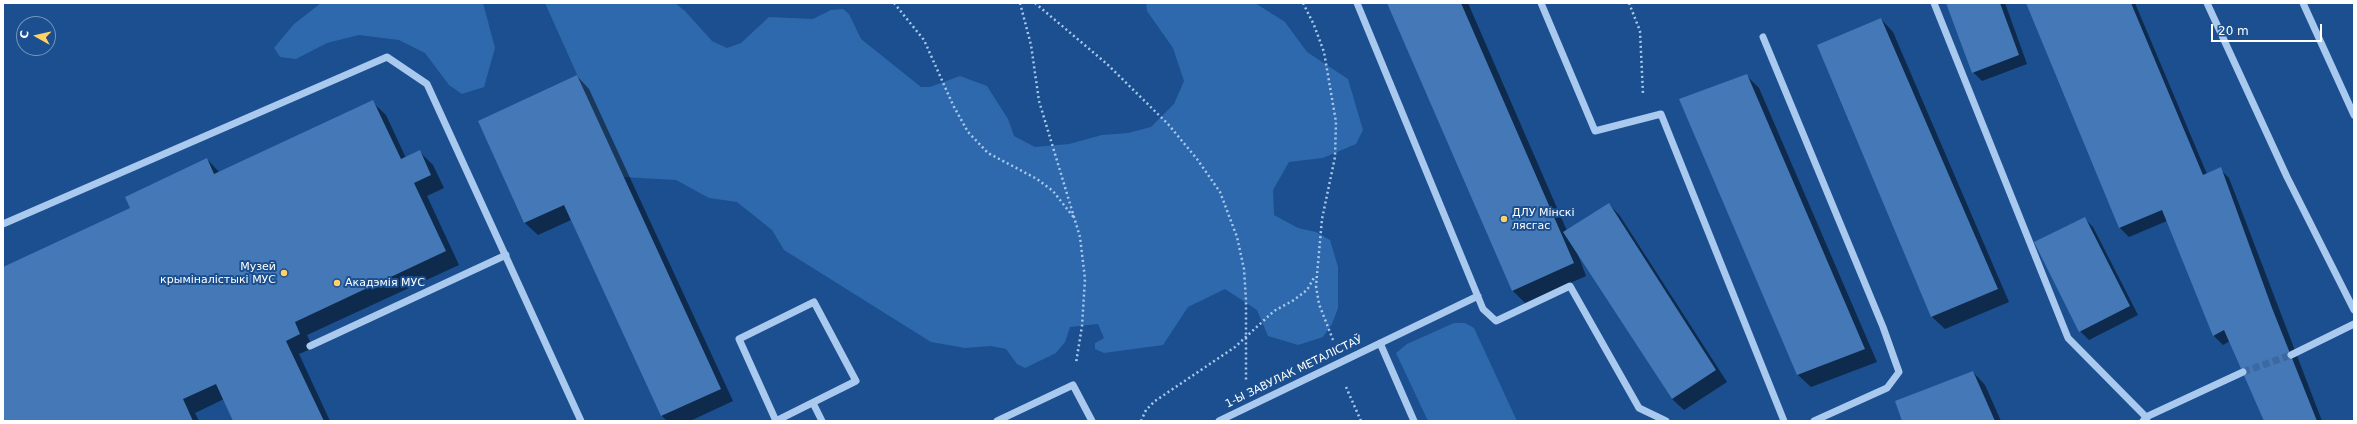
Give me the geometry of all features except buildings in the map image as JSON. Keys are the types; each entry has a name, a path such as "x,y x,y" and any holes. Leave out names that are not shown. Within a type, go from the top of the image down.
{"street":[{"path":"1357,3 1483,309 1496,321 1570,286 1639,408 1666,421"},
{"path":"1541,3 1595,131 1661,114 1784,421"},
{"path":"1934,3 2068,338 2145,420 2243,372"},
{"path":"2207,3 2287,177 2354,310"},
{"path":"2303,3 2354,115"},
{"path":"1763,37 1883,327 1899,372 1886,388 1814,421"},
{"path":"3,224 387,57 427,84 581,421"},
{"path":"310,346 506,255"},
{"name":"1-Ы ЗАВУЛАК МЕТАЛІСТАЎ","path":"1219,421 1340,364 1478,296"},
{"path":"814,302 856,381 813,403 776,421 740,339 814,302"},
{"path":"2291,355 2354,324"},
{"path":"1380,343 1414,421"},
{"path":"997,421 1073,385 1092,421"},
{"path":"813,403 822,421"}],"path":[{"path":"894,3 924,40 953,105 968,132 988,153 1037,179 1053,192 1076,221"},
{"path":"1020,3 1031,45 1039,101 1076,221 1085,278 1082,326 1073,385"},
{"path":"1035,3 1108,64 1168,124 1197,159 1220,192 1237,237 1244,269 1247,337 1245,408"},
{"path":"1303,3 1314,25 1324,52 1336,122 1335,157 1322,219 1316,273 1316,295 1361,421"},
{"path":"1628,3 1640,31 1644,118"},
{"path":"1141,421 1146,410 1156,401 1247,337 1274,311 1294,300 1307,290 1316,273"}],"shaded area":[{"path":"321,3 483,3 495,48 484,87 462,94 449,85 425,53 399,40 359,35 327,43 296,59 280,57 274,48 294,24"},
{"path":"545,3 675,3 685,11 712,41 727,48 741,43 769,17 813,19 831,10 843,9 849,14 861,39 921,87 930,87 960,76 987,86 1008,119 1014,136 1035,147 1069,144 1102,135 1128,133 1151,127 1174,104 1184,81 1173,48 1147,11 1146,3 1255,3 1285,22 1307,52 1348,79 1363,130 1356,144 1323,158 1289,162 1273,190 1274,215 1298,228 1316,232 1330,240 1338,267 1338,308 1332,324 1323,337 1298,345 1268,336 1257,310 1225,289 1188,307 1163,345 1104,353 1095,349 1095,343 1104,338 1098,324 1070,327 1065,342 1056,353 1025,368 1017,364 1006,349 991,346 965,348 931,342 784,250 772,230 737,202 709,198 676,180 623,177"},
{"path":"1454,323 1465,323 1474,328 1517,421 1428,421 1396,353 1407,344"}],"tunnel":[{"path":"2243,372 2291,355"}],"place":[{"name":"ДЛУ Мінскі лясгас","path":"1504,219"},
{"name":"Музей крыміналістыкі МУС","path":"284,273"},
{"name":"Акадэмія МУС","path":"337,283"}]}
